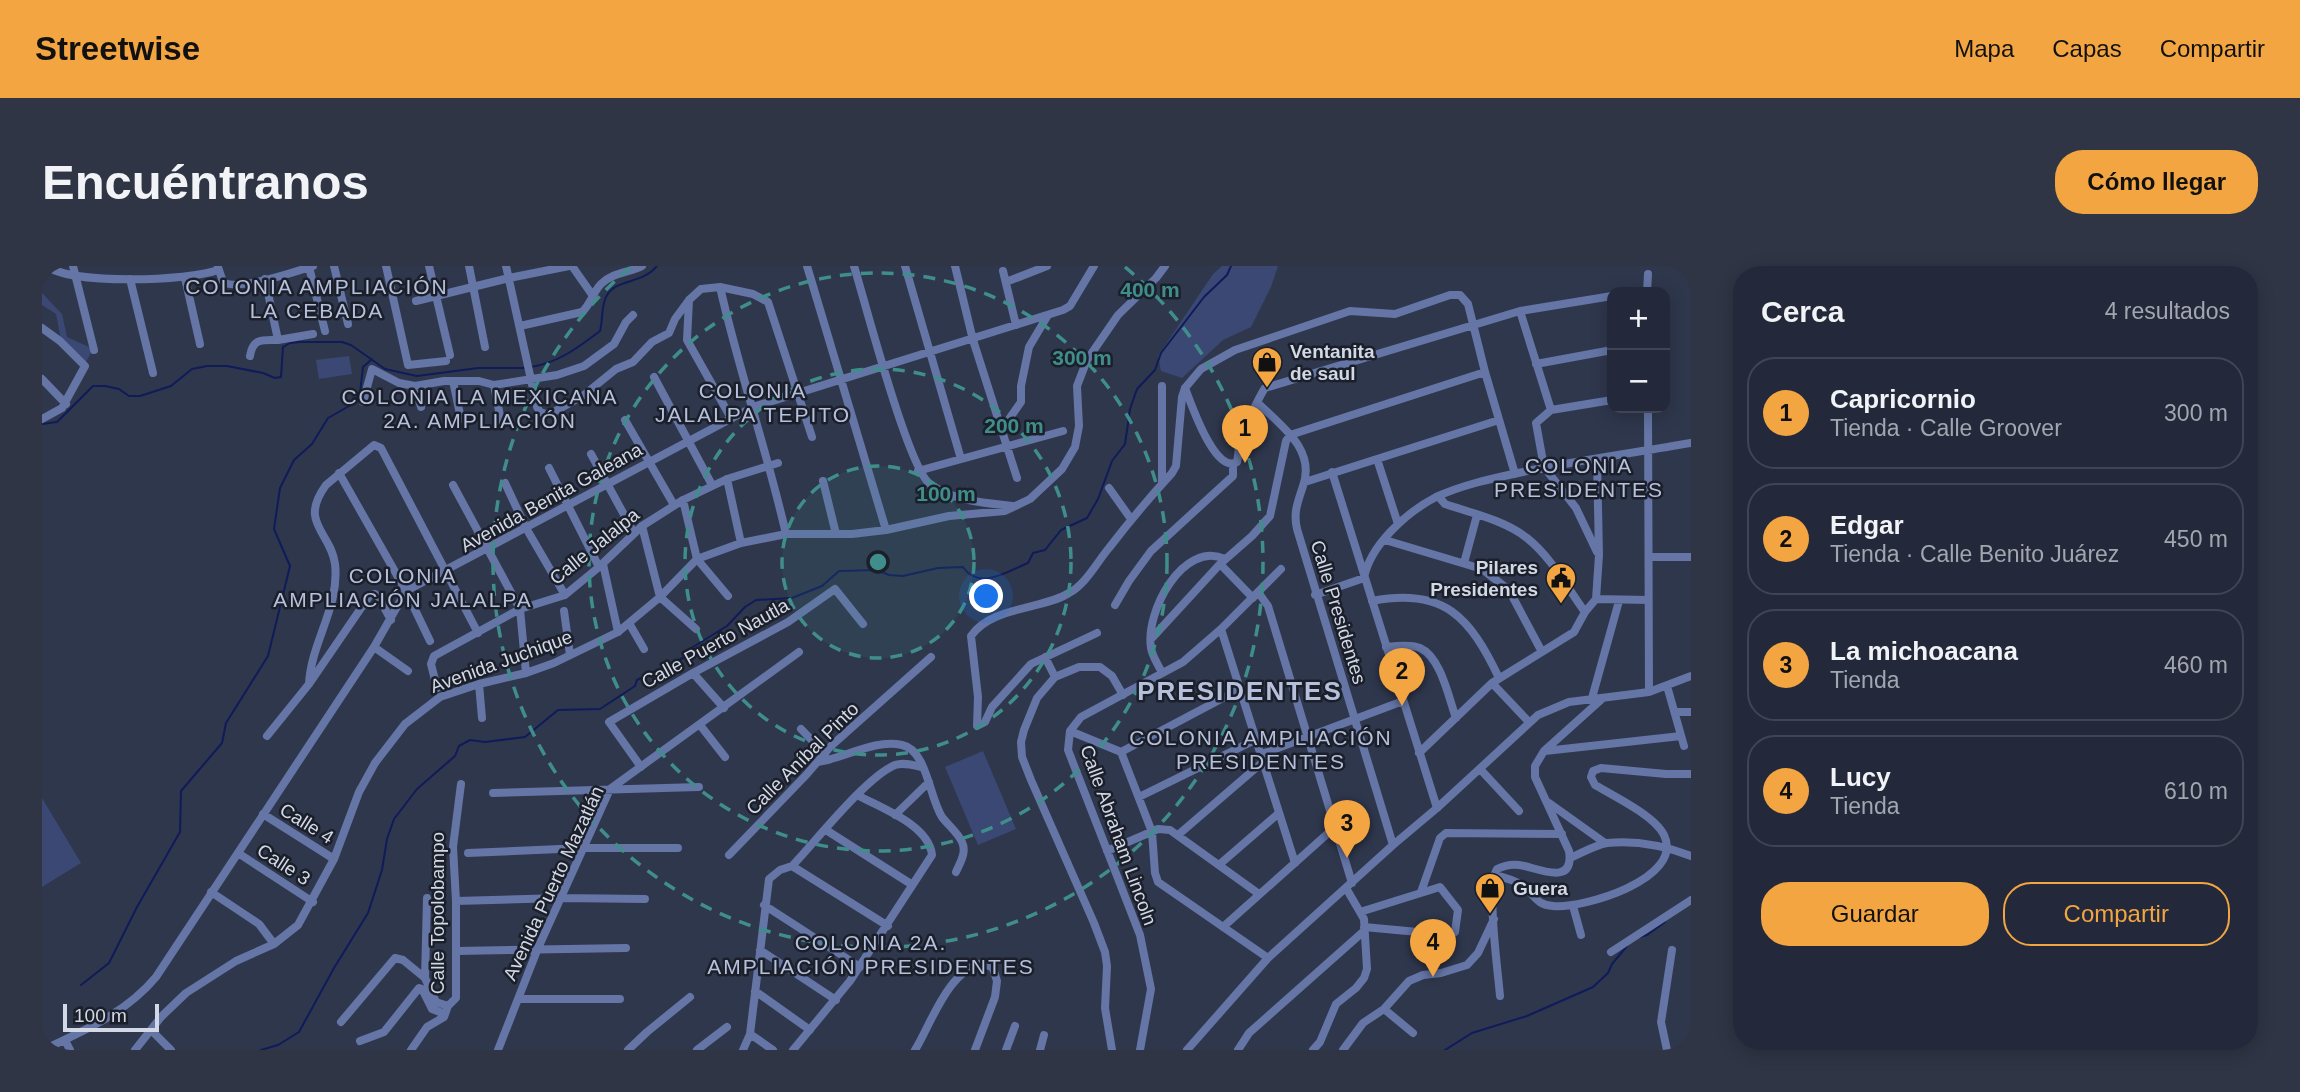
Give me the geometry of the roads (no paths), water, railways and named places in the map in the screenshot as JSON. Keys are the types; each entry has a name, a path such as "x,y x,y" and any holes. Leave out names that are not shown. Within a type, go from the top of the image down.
{"street":[{"path":"47,266 63,275 75,270 130,279 185,278 218,268 223,282 228,285 311,267 325,331"},
{"path":"334,266 348,324"},
{"path":"386,266 408,365 448,358 429,266"},
{"path":"469,266 485,347"},
{"path":"506,266 540,412 552,412 584,396 616,369 633,362 652,342 669,333 675,319 701,289 720,287 764,298 768,302 812,438"},
{"path":"416,300 571,266 593,296"},
{"path":"610,266 614,274"},
{"path":"807,266 886,530"},
{"path":"854,266 918,471 931,485 948,493 976,501 1013,506 1030,499 1069,458 1077,438 1077,386 1087,360 1118,315 1165,266"},
{"path":"905,266 961,459"},
{"path":"955,266 973,340 1017,478"},
{"path":"1006,282 1047,266"},
{"name":"Avenida Benita Galeana","path":"406,591 753,407 973,340 1070,306 1094,266"},
{"path":"520,326 582,312 598,287 614,274 640,267"},
{"path":"75,270 94,350"},
{"path":"1003,271 1016,325"},
{"path":"1645,287 1648,274"},
{"path":"185,278 200,344"},
{"path":"130,279 153,373"},
{"path":"265,279 278,340"},
{"path":"720,287 733,343 774,464 786,534"},
{"path":"1097,633 1031,664 992,707 985,722 979,726 976,722 978,697 971,636 989,620 1068,594 1079,585 1176,466 1181,404 1185,388 1201,369 1235,350 1350,311 1395,314 1450,295 1460,295 1468,304 1515,474"},
{"path":"1233,464 1237,461 1243,433 1265,388 1521,311 1607,297"},
{"path":"689,300 687,340 731,418"},
{"path":"1521,311 1551,410"},
{"path":"363,402 372,369 399,383 415,386 453,381 479,381 494,385 584,366 614,344 633,315"},
{"path":"1002,429 1021,401 1021,386 1029,346 1048,315"},
{"path":"42,327 85,366 66,404 59,412 42,419"},
{"path":"250,356 251,345 255,342 313,334"},
{"path":"1536,364 1607,350"},
{"path":"1152,638 1223,561 1270,516 1286,440 1290,435 1485,372"},
{"path":"654,377 712,485"},
{"path":"42,379 66,404"},
{"path":"453,381 461,419"},
{"path":"494,385 501,421"},
{"path":"415,386 421,407"},
{"path":"1162,485 1163,386"},
{"path":"1185,388 1205,437 1220,457 1233,464"},
{"path":"1599,555 1576,508 1544,467 1536,424 1551,410 1607,401"},
{"name":"Calle Presidentes","path":"1258,403 1305,453 1305,482 1294,516 1315,594 1356,718 1393,845"},
{"path":"1648,413 1649,692"},
{"path":"625,420 648,461 679,502 697,559 728,596"},
{"path":"1305,482 1499,420"},
{"path":"918,471 1063,431"},
{"path":"1364,578 1374,552 1398,524 1415,509 1438,496 1479,482 1544,467 1691,443"},
{"path":"309,684 311,668 334,598 335,562 315,519 316,507 320,494 339,473 376,444 381,448 478,633"},
{"path":"591,454 634,533"},
{"path":"1377,459 1398,524"},
{"path":"1419,753 1495,680 1574,632 1596,599 1599,555 1597,459"},
{"name":"Calle Jalalpa","path":"437,688 432,659 520,609 565,595 642,526 679,502 727,479 774,464"},
{"path":"1115,605 1151,551 1234,477 1233,464"},
{"path":"549,468 566,507 601,565 618,632"},
{"path":"1332,472 1437,808"},
{"path":"339,473 406,591 430,641"},
{"path":"727,479 741,543"},
{"path":"823,481 836,534"},
{"path":"505,483 526,528 565,595"},
{"path":"453,485 520,609 526,673"},
{"path":"1109,488 1132,519"},
{"path":"1438,496 1445,504 1504,525 1527,538 1549,562 1585,612"},
{"name":"Avenida Juchique","path":"135,1050 186,993 236,961 274,944 298,925 313,902 334,859 362,783 405,724 440,697 526,673 618,632 660,597 697,559 741,543 786,534 886,530 940,517 1005,511 1013,506"},
{"path":"1464,563 1477,515"},
{"path":"642,526 660,597 696,629"},
{"path":"1385,540 1482,569 1509,590 1542,652"},
{"path":"1162,673 1151,649 1154,611 1176,574 1207,555 1216,554 1268,606 1335,827 1349,886 1364,929 1367,959 1364,978 1336,1004 1320,1042 1313,1050"},
{"path":"1649,557 1691,557"},
{"name":"Calle Abraham Lincoln","path":"1140,1050 1150,989 1138,927 1068,750 1070,731 1081,717 1183,662 1221,629 1281,569"},
{"path":"1315,594 1364,578"},
{"name":"Calle Puerto Nautla","path":"641,767 609,722 692,673 788,622 835,589 863,624"},
{"path":"43,1048 65,1040 117,1013 146,990 374,647 406,591"},
{"path":"267,736 309,684 370,595 375,594 391,620"},
{"path":"1372,601 1418,598 1432,601 1457,614 1478,636 1495,680 1529,722"},
{"path":"1596,599 1648,600"},
{"path":"1592,698 1619,601"},
{"path":"564,611 570,655"},
{"path":"629,623 644,649"},
{"path":"1221,629 1295,863"},
{"path":"374,647 408,671"},
{"path":"1386,647 1419,647 1427,653 1439,668 1456,718"},
{"name":"Avenida Puerto Mazatlán","path":"498,1050 538,948 610,789 799,652"},
{"name":"Calle Aníbal Pinto","path":"729,855 831,746 931,657"},
{"path":"1045,657 1055,677"},
{"path":"1112,1050 1105,1008 1105,952 1022,757 1024,730 1032,709 1037,698 1055,677 1079,667 1100,667 1112,676 1123,695"},
{"path":"692,673 724,708"},
{"path":"1186,1050 1268,958 1529,722 1552,707 1569,702 1649,692 1691,676"},
{"path":"479,684 482,718"},
{"path":"1667,686 1684,746"},
{"path":"1121,752 1240,689"},
{"path":"1500,996 1492,893 1494,875 1497,869 1512,865 1555,874 1567,867 1570,858 1562,834 1534,772 1538,758 1544,751 1603,698"},
{"path":"1178,835 1263,758 1308,736 1403,701"},
{"path":"1675,712 1691,712"},
{"path":"700,725 725,757"},
{"path":"801,729 825,754"},
{"path":"1070,731 1121,752 1152,832 1158,882 1268,958"},
{"path":"1544,751 1681,736"},
{"path":"1139,797 1256,739"},
{"path":"818,762 877,745 894,744 913,749 929,782 935,805 963,843 964,855 956,872"},
{"path":"743,1050 750,1034 769,879 780,870 792,866 868,784 894,766 922,766"},
{"path":"1494,875 1524,887 1536,902 1543,905 1573,906 1624,891 1656,869 1667,846 1664,835 1657,825 1595,785 1591,774 1601,768 1691,774"},
{"path":"1480,769 1519,811"},
{"path":"895,816 929,782"},
{"name":"Calle Topolobampo","path":"427,898 425,978 436,1002 447,1010 456,998 453,847 461,784"},
{"path":"493,793 699,787"},
{"path":"793,1050 860,967 888,926 911,884 930,861 931,849 911,823 858,795"},
{"path":"1546,801 1605,843"},
{"path":"1220,864 1279,813"},
{"name":"Calle 4","path":"263,814 334,859"},
{"path":"1223,927 1335,827"},
{"path":"1107,851 1164,829 1178,835 1259,894"},
{"path":"826,830 911,884"},
{"path":"1421,892 1440,838 1446,833 1562,834"},
{"path":"1570,858 1605,843 1667,846 1691,856"},
{"path":"468,853 583,848 678,848"},
{"name":"Calle 3","path":"238,853 313,902"},
{"path":"792,866 888,926"},
{"path":"1238,1050 1250,1033 1364,929 1453,935 1458,911 1440,887 1360,912"},
{"path":"211,892 259,924 274,944"},
{"path":"456,901 645,899"},
{"path":"1611,952 1691,900"},
{"path":"764,905 860,967"},
{"path":"1573,906 1581,935"},
{"path":"1343,1050 1363,1023 1384,1009 1413,978 1467,965 1478,953 1494,919"},
{"path":"457,951 626,948"},
{"path":"760,950 836,1000"},
{"path":"1667,1050 1661,1023 1672,950"},
{"path":"341,1022 395,958 403,960 425,978"},
{"path":"915,1050 934,1010 945,994 971,968 983,963 993,968 997,988 975,1050"},
{"path":"360,1041 384,1031 419,988 432,1009 447,1010 444,1017 427,1027 411,1050"},
{"path":"755,991 810,1030"},
{"path":"628,1050 690,997"},
{"path":"518,999 620,999"},
{"path":"1384,1009 1413,1033"},
{"path":"1006,1050 1014,1026"},
{"path":"697,1050 727,1027"},
{"path":"151,1030 171,1050"},
{"path":"750,1034 772,1050"},
{"path":"1040,1050 1044,1035"},
{"path":"65,1040 70,1050"}],"waterway":[{"path":"531,367 559,358 600,331 603,305 610,291 644,276 657,266"},
{"path":"261,1050 278,1045 299,1032 368,913 394,819 417,789 455,756 459,746 470,740 485,742 525,737 558,710 600,709 635,686 637,680 683,658 688,650 727,626 745,607 756,600 792,598 822,586 839,571 877,570 889,575 903,576 938,568 963,567 977,578 985,578 1003,574 1028,563 1033,553 1045,550 1061,530 1087,518 1098,499 1112,461 1125,444 1130,409 1137,389 1155,370 1161,353 1204,297 1227,275 1231,266"},
{"path":"42,424 57,422 93,386 105,386 119,389 129,396 140,396 171,386 192,369 207,366 227,366 275,378 281,377 283,347 290,343 342,342 351,345 385,369 417,376 478,368 525,368"},
{"path":"81,985 109,963 180,832 181,791 222,743 226,723 268,656 290,566 274,529 280,488 294,460 312,444 328,418 351,405 360,393 363,367 372,359"},
{"path":"1640,937 1665,922"},
{"path":"1445,1050 1472,1033 1527,1016 1593,987 1608,973 1627,946"}],"place":[{"name":"Ventanita de saul","path":"1267,389"},
{"name":"Capricornio","path":"1245,463"},
{"name":"Pilares Presidentes","path":"1561,605"},
{"name":"Edgar","path":"1402,706"},
{"name":"La michoacana","path":"1347,858"},
{"name":"Guera","path":"1490,915"},
{"name":"Lucy","path":"1433,977"}],"district":[{"name":"COLONIA AMPLIACIÓN LA CEBADA","path":"317,299"},
{"name":"COLONIA JALALPA TEPITO","path":"753,403"},
{"name":"COLONIA LA MEXICANA 2A. AMPLIACIÓN","path":"480,409"},
{"name":"COLONIA PRESIDENTES","path":"1579,478"},
{"name":"COLONIA AMPLIACIÓN JALALPA","path":"403,588"},
{"name":"PRESIDENTES","path":"1240,691"},
{"name":"COLONIA AMPLIACIÓN PRESIDENTES","path":"1261,750"},
{"name":"COLONIA 2A. AMPLIACIÓN PRESIDENTES","path":"871,955"}]}
